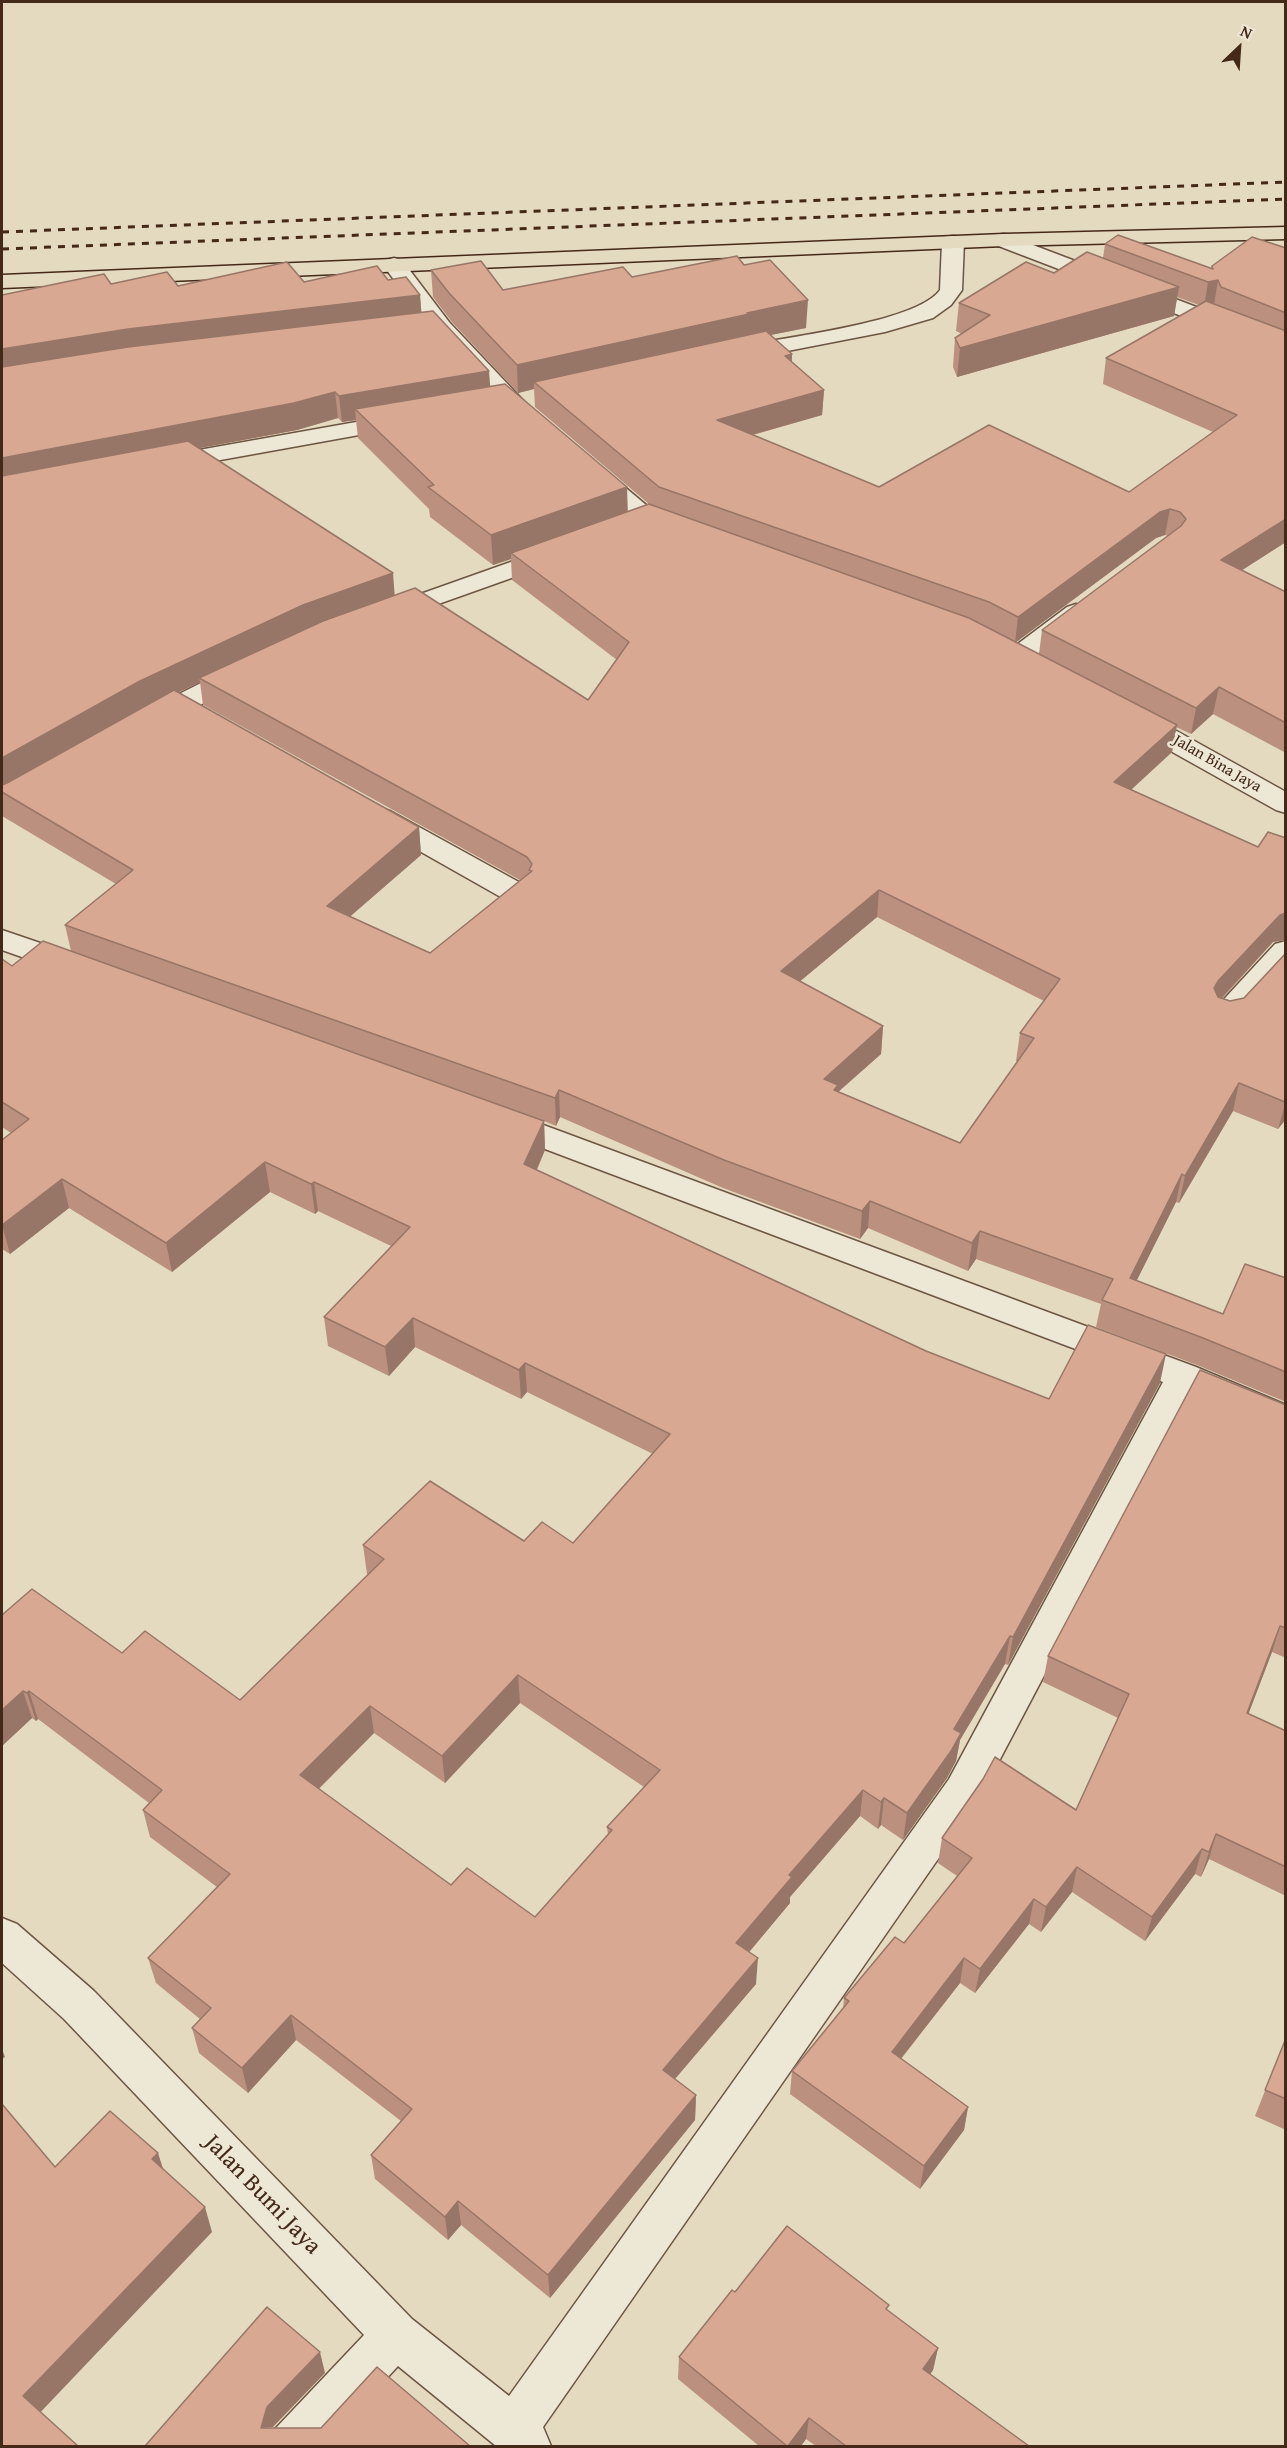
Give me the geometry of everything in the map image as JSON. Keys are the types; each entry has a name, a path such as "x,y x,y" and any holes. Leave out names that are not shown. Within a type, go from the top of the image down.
{"main road":[{"path":"2,282 1004,240 1286,233"}],"street":[{"path":"1004,240 1286,349"},
{"path":"710,359 908,320 948,298 952,282 953,242"},
{"path":"394,265 429,329 544,433"},
{"path":"140,467 418,419"},
{"path":"571,455 638,524 694,536"},
{"path":"372,620 571,548"},
{"path":"1016,659 1091,602"},
{"path":"131,729 267,660"},
{"path":"179,705 210,722"},
{"name":"Jalan Bina Jaya","path":"1110,707 1174,739 1286,804"},
{"path":"352,802 516,893"},
{"path":"2,940 99,974"},
{"path":"1225,1017 1286,951"},
{"path":"471,1109 1184,1376 1286,1420"},
{"path":"521,2438 963,1791 1184,1376"},
{"name":"Jalan Bumi Jaya","path":"2,1937 79,2005 396,2335 521,2438"},
{"path":"292,2446 396,2335"}],"building":[{"path":"1118,235 1213,269 1212,266 1252,237 1286,248 1286,313 1221,287 1218,280 1208,282 1105,244"},
{"path":"1087,252 1179,287 960,348 955,338 990,315 959,303 1026,262 1054,273"},
{"path":"737,256 744,265 770,260 808,300 517,365 449,293 431,270 481,261 503,290 623,267 632,277"},
{"path":"287,262 304,282 377,266 388,280 406,277 420,295 128,329 2,349 2,295 104,274 111,284 167,272 178,286"},
{"path":"1206,301 1286,331 1286,519 1221,560 1286,592 1286,723 1219,687 1196,708 1042,630 1181,526 1186,519 1180,512 1170,509 1160,512 1018,617 989,602 659,487 534,382 766,331 792,354 785,356 824,390 717,420 879,487 989,425 1129,492 1237,415 1106,358"},
{"path":"433,311 489,371 339,396 335,392 294,403 2,458 2,367 128,347"},
{"path":"505,384 627,487 491,535 428,487 434,485 355,409"},
{"path":"188,441 393,573 303,605 140,681 2,758 2,476"},
{"path":"649,504 969,618 1177,725 1114,782 1258,847 1268,832 1286,838 1286,913 1280,915 1214,988 1218,997 1230,1001 1244,998 1286,953 1286,1101 1239,1083 1185,1176 1182,1174 1130,1278 1223,1314 1245,1264 1286,1278 1286,1372 1102,1300 1113,1279 980,1231 972,1243 870,1201 862,1211 724,1160 559,1090 555,1098 65,925 133,870 2,792 2,785 174,690 419,827 327,906 430,953 532,871 529,870 532,864 527,857 199,678 323,621 415,588 588,700 629,642 511,553","holes":["879,890 1060,979 1020,1033 1034,1038 960,1143 834,1090 838,1085 824,1079 883,1026 781,971"]},
{"path":"43,941 544,1121 524,1164 926,1351 1049,1399 1088,1325 1166,1354 1013,1637 1010,1636 954,1729 961,1733 951,1751 907,1813 884,1798 881,1802 863,1790 789,1875 792,1877 736,1943 758,1958 663,2070 696,2095 548,2275 458,2201 445,2217 371,2155 412,2109 291,2015 242,2068 192,2028 211,2008 148,1958 230,1874 143,1810 162,1790 29,1691 27,1693 23,1691 2,1710 2,1615 32,1589 122,1653 145,1631 240,1700 384,1559 363,1545 430,1481 524,1541 542,1522 573,1543 670,1434 525,1363 519,1370 413,1318 385,1347 324,1317 410,1227 265,1162 166,1243 62,1179 2,1225 2,1140 29,1119 2,1102 2,959 12,966","holes":["518,1675 660,1770 607,1827 612,1830 535,1917 467,1868 451,1885 300,1775 370,1706 442,1756"]},
{"path":"1200,1370 1286,1405 1286,1628 1280,1626 1247,1713 1286,1731 1286,1867 1216,1834 1209,1852 1202,1849 1152,1917 1077,1867 1046,1907 1034,1899 980,1969 964,1958 892,2052 968,2107 924,2166 792,2071 849,2001 844,1998 895,1937 904,1943 972,1858 942,1838 983,1779 995,1757 1076,1810 1129,1694 1048,1656"},
{"path":"1286,2038 1286,2099 1265,2090"},
{"path":"2,2104 55,2167 110,2111 158,2153 152,2159 205,2207 23,2396 78,2446 2,2446"},
{"path":"787,2226 889,2305 886,2309 938,2348 923,2369 1029,2446 846,2446 809,2418 787,2446 679,2357 732,2290 735,2292"},
{"path":"267,2307 320,2352 267,2407 261,2428 321,2428 377,2367 470,2446 145,2446"}],"railway":[{"path":"2,232 1286,182"},
{"path":"2,249 1286,199"}]}
